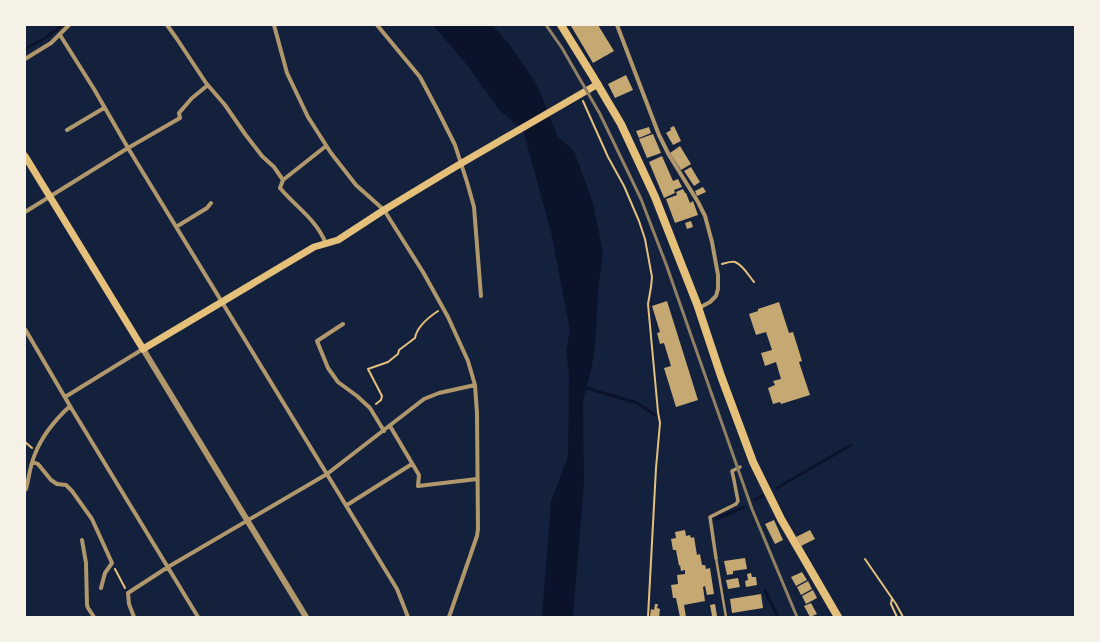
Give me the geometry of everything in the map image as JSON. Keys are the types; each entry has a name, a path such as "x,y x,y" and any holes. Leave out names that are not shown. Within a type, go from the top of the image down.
{"main road":[{"path":"561,25 621,124 655,197 698,308 721,376 753,462 781,519 838,617"},
{"path":"25,156 144,349 314,247 338,240 455,167 598,84"}],"street":[{"path":"25,59 51,44 69,25"},
{"path":"166,25 208,85 225,105 244,134 262,156 274,167 283,180"},
{"path":"274,25 287,73 308,117 326,146 356,185 384,210 423,272 448,317 468,361 475,385 477,413 478,529 449,617"},
{"path":"377,25 420,77 455,145 468,182 474,207 481,296"},
{"path":"617,25 659,135 669,155 698,202 712,242 718,275 718,289 716,296 710,302 698,308"},
{"path":"60,35 347,505 397,589 408,617"},
{"path":"25,212 128,148 180,118 179,113 192,98 208,85"},
{"path":"67,130 104,108"},
{"path":"326,146 283,180 280,188 311,218 323,235 326,244"},
{"path":"176,226 207,208 211,203"},
{"path":"343,324 317,341 328,368 338,382 370,408 384,430"},
{"path":"25,329 198,617"},
{"path":"66,397 144,349 306,617"},
{"path":"134,617 129,604 128,593 168,567 327,474 424,399 440,393 475,385"},
{"path":"25,490 34,455 58,417 70,406"},
{"path":"390,426 418,475 418,486 478,479"},
{"path":"33,462 38,464 51,480 57,484 66,485 92,519 112,563 105,573 101,588"},
{"path":"347,505 412,464"},
{"path":"716,558 710,517 738,502 732,471 740,467"},
{"path":"82,540 86,564 86,605 94,617"}],"lane":[{"path":"716,558 726,617"}],"path":[{"path":"578,96 624,186 639,221 645,239 652,277 648,304 660,423 656,468 648,617"},
{"path":"716,265 736,262 754,282"},
{"path":"370,408 381,400 382,396 368,369 388,362 398,354 399,350 415,338 415,334 427,319 443,308"},
{"path":"865,558 903,617"},
{"path":"112,563 128,593"},
{"path":"892,598 891,604 897,617"}],"water":[{"path":"433,25 492,25 509,44 536,83 558,137 574,151 593,203 603,253 598,291 595,347 591,371 583,401 584,483 573,617 542,617 551,501 568,456 569,374 566,351 570,330 551,232 523,130 499,110 468,66"}],"building":[{"path":"598,25 614,51 593,63 571,26"},
{"path":"626,75 633,90 615,98 608,84"},
{"path":"674,126 681,141 673,145 666,133"},
{"path":"649,127 651,133 639,138 636,131"},
{"path":"653,134 661,153 647,158 639,139"},
{"path":"680,146 691,164 681,170 670,153"},
{"path":"662,156 673,181 678,179 682,187 674,190 675,193 664,198 649,162"},
{"path":"691,167 700,182 694,186 684,171"},
{"path":"703,187 706,192 697,196 695,191"},
{"path":"683,189 690,203 693,201 698,215 675,223 666,199 677,195 676,192"},
{"path":"691,221 693,227 687,229 685,223"},
{"path":"667,301 698,400 676,407 664,368 671,366 664,343 660,344 657,333 660,332 652,306"},
{"path":"779,302 789,333 793,332 802,361 799,362 810,395 781,404 780,402 773,404 768,388 775,385 773,381 781,379 776,362 765,366 761,353 772,350 766,332 756,335 749,314 758,311 758,309"},
{"path":"774,520 783,540 775,544 765,524"},
{"path":"685,530 686,536 690,535 691,538 694,537 697,555 700,554 702,565 705,565 706,569 710,568 714,594 707,595 705,586 703,587 705,601 684,605 686,617 680,617 676,598 673,598 671,585 678,584 677,575 685,574 685,570 681,571 676,550 673,550 671,539 676,538 675,532"},
{"path":"810,530 815,539 801,546 796,537"},
{"path":"745,558 747,569 733,571 733,574 727,575 724,561"},
{"path":"802,572 807,580 796,586 791,577"},
{"path":"751,573 752,577 756,577 757,585 746,587 745,581 748,580 747,574"},
{"path":"738,578 740,587 728,589 726,580"},
{"path":"808,581 812,589 801,595 797,587"},
{"path":"813,590 817,598 806,604 802,596"},
{"path":"761,594 763,608 732,613 730,599"},
{"path":"811,603 817,614 810,617 804,606"},
{"path":"655,604 658,604 657,608 660,609 659,617 650,616 651,609 654,610"},
{"path":"715,604 717,616 712,616 710,605"}],"waterway":[{"path":"25,49 45,38 63,25"},
{"path":"583,387 637,403 655,415"},
{"path":"777,488 851,445"},
{"path":"755,500 762,496"},
{"path":"716,519 744,507"},
{"path":"765,591 778,617"}],"railway":[{"path":"546,25 562,48 600,114 641,199 666,264 752,509 797,617"}]}
